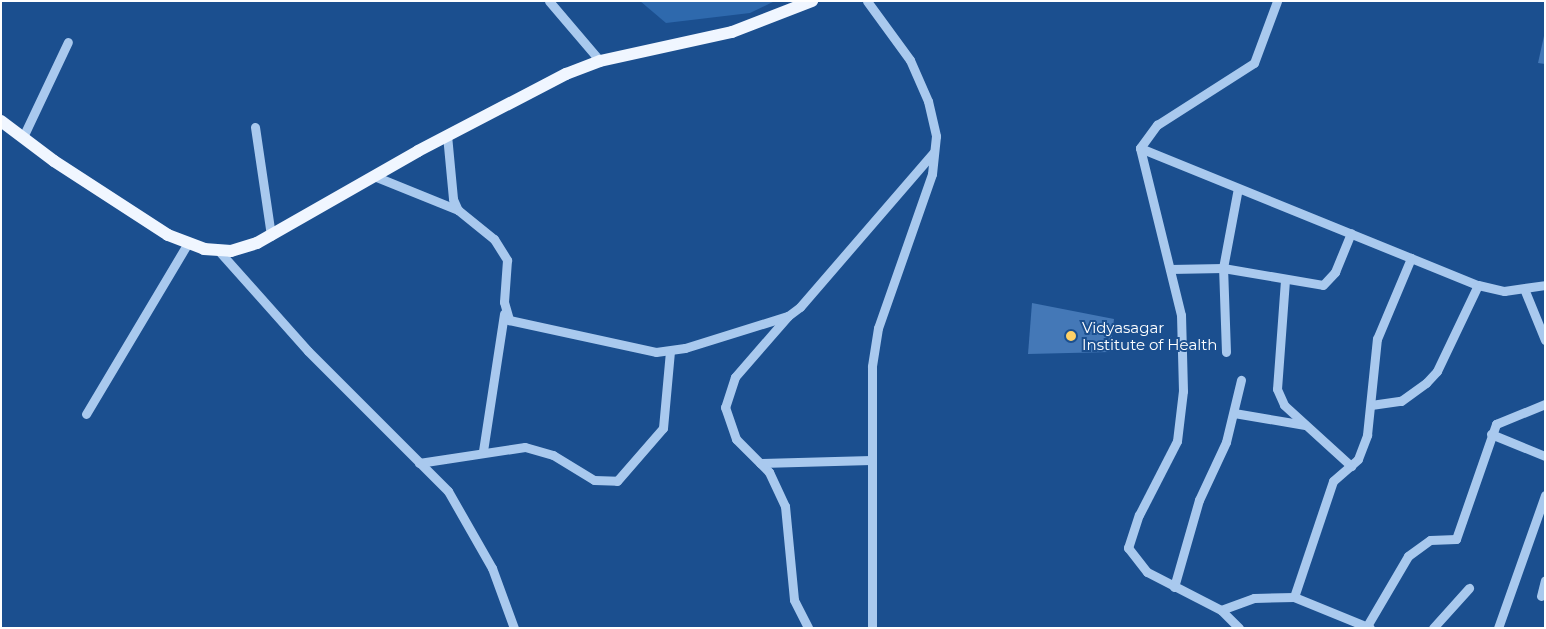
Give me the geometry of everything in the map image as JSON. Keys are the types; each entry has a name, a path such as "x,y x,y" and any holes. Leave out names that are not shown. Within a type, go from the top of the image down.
{"main road":[{"path":"1,121 127,210 188,243 231,251 270,236 446,135 525,93 600,61 732,32 812,1"}],"street":[{"path":"548,1 600,61"},
{"path":"867,1 910,60 928,101 936,136 932,174 878,328 872,367 872,628"},
{"path":"1140,148 1157,125 1254,63 1277,1"},
{"path":"23,137 68,42"},
{"path":"255,127 270,236"},
{"path":"446,135 450,188 458,210"},
{"path":"1140,148 1478,285 1525,291 1545,285"},
{"path":"1140,148 1181,315 1182,417 1177,441 1139,515 1128,548 1147,572 1221,610 1239,628"},
{"path":"808,628 794,600 785,506 760,463 728,424 726,393 734,377 788,316 814,295 934,152"},
{"path":"374,176 458,210 494,239 507,260 504,314 483,451"},
{"path":"1226,352 1223,268 1238,188"},
{"path":"1170,269 1223,268 1312,286 1331,280 1351,233"},
{"path":"86,414 188,243"},
{"path":"218,250 308,351 419,462 461,511 492,568 514,628"},
{"path":"1294,597 1333,481 1351,466 1367,435 1379,332 1412,258"},
{"path":"1284,280 1277,389 1284,404 1351,466"},
{"path":"1370,406 1401,400 1426,384 1437,371 1478,285"},
{"path":"1525,291 1545,340"},
{"path":"504,314 519,324 670,351 788,316"},
{"path":"419,462 483,451 540,450 594,480 617,481 663,428 670,351"},
{"path":"1174,587 1192,518 1226,442 1241,380"},
{"path":"1221,610 1254,598 1294,597 1368,627 1408,556 1430,540 1456,539 1491,434 1504,418 1545,404"},
{"path":"1234,413 1306,425"},
{"path":"1491,434 1545,456"},
{"path":"760,463 871,460"},
{"path":"1498,628 1545,495"},
{"path":"1540,596 1545,580"},
{"path":"1436,626 1469,588"}],"shaded area":[{"path":"640,1 775,1 750,13 666,23"}],"building":[{"path":"1545,36 1545,64 1538,63"},
{"name":"Vidyasagar Institute of Health","path":"1032,303 1114,319 1110,352 1028,354"}],"place":[{"name":"Vidyasagar Institute of Health","path":"1071,336"}]}
